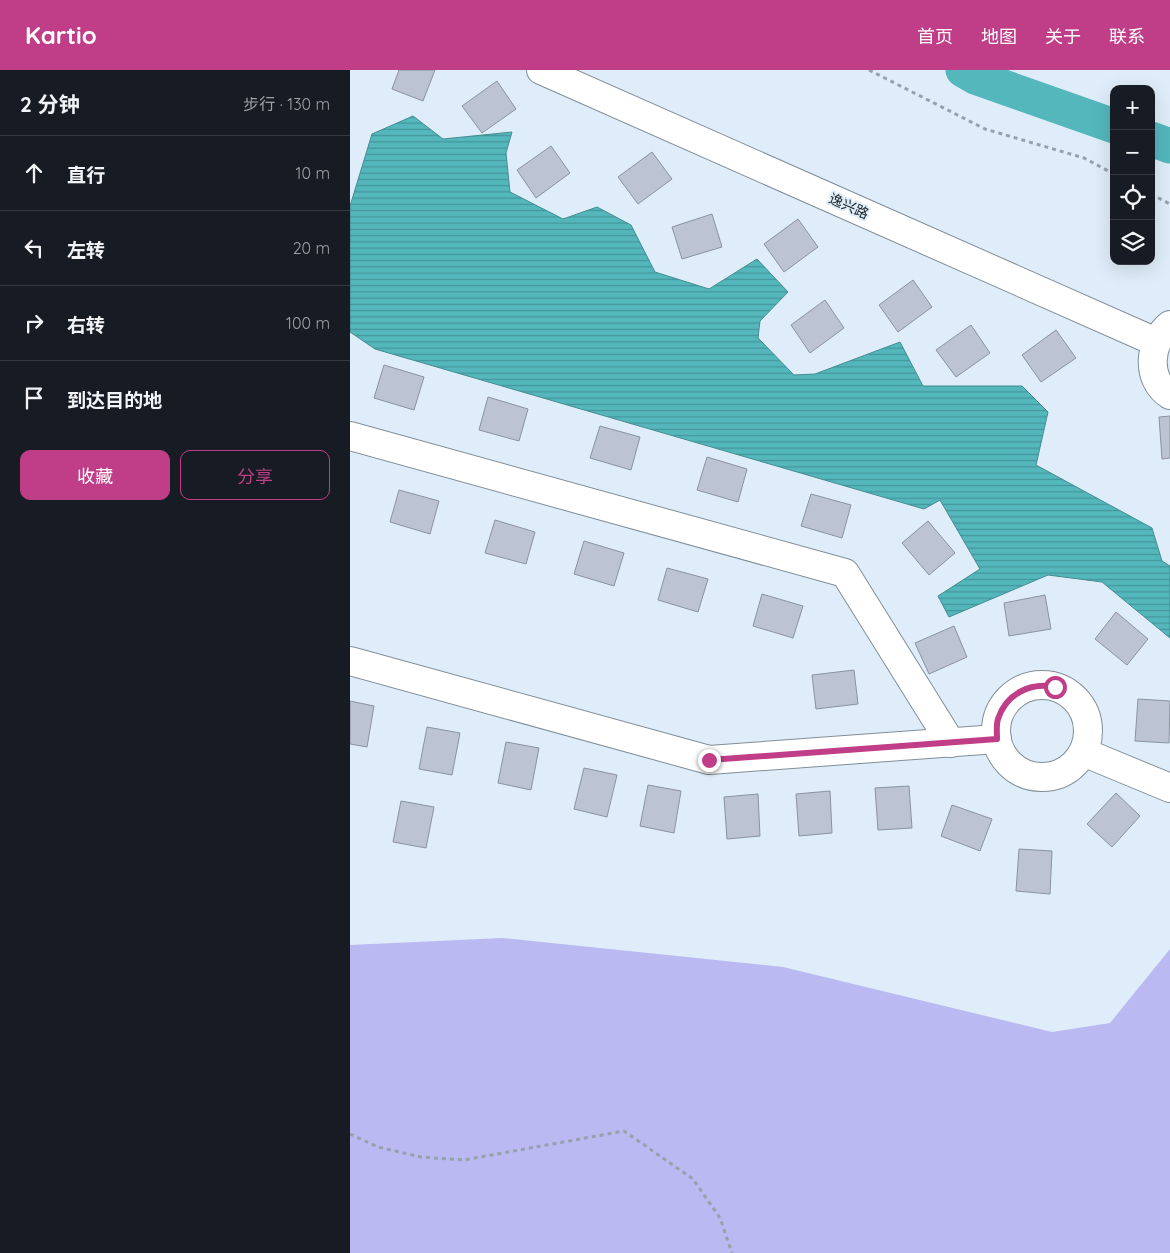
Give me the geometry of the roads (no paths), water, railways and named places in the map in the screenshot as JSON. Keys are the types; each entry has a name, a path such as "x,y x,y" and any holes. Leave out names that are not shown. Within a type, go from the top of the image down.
{"street":[{"name":"逸兴路","path":"541,70 1163,333"},
{"path":"1163,333 1152,356 1154,372 1166,393 1170,395"},
{"path":"350,436 845,573 951,742"},
{"path":"350,661 709,760 997,739"},
{"path":"1047,685 1070,694 1081,706 1087,721 1088,737 1083,752 1075,763 1062,773 1052,776 1036,777 1021,772 1002,754 997,739 998,721 1004,706 1015,694 1031,687 1047,685"},
{"path":"1083,752 1170,788"}],"waterway":[{"path":"963,70 975,77 1110,125"},
{"path":"1155,140 1170,146"}]}
